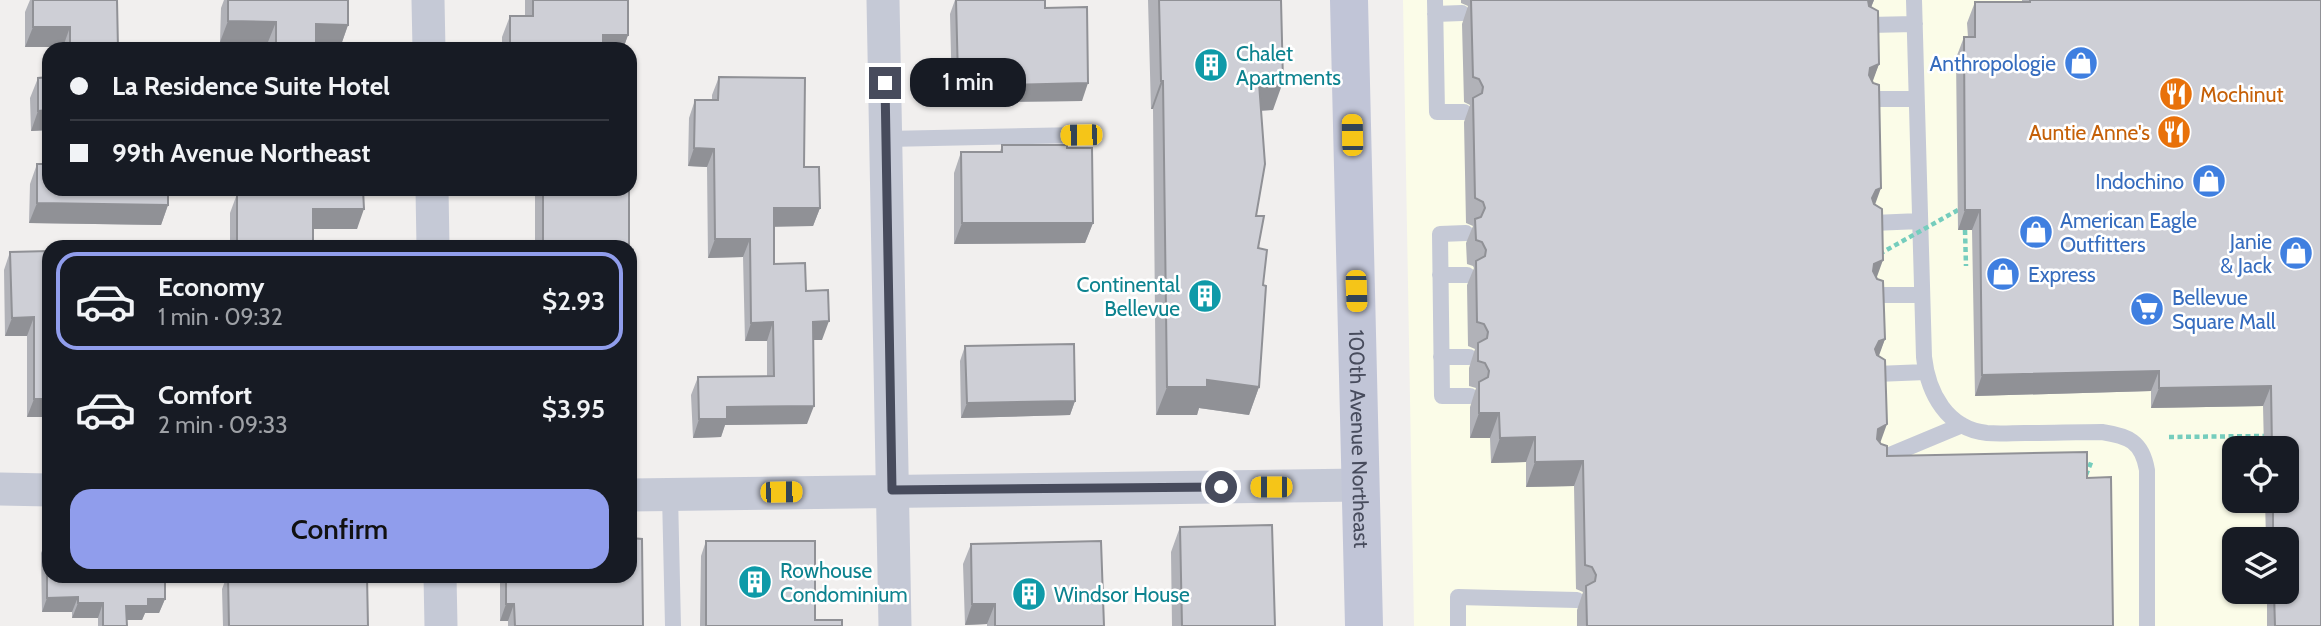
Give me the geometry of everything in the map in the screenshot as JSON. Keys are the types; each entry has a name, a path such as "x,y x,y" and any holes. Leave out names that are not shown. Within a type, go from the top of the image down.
{"main road":[{"name":"100th Avenue Northeast","path":"1349,0 1364,626"}],"street":[{"path":"428,0 429,42"},
{"path":"883,0 895,626"},
{"path":"432,196 433,240"},
{"path":"637,495 1360,485"},
{"path":"0,489 42,489"},
{"path":"440,583 442,626"}],"lane":[{"path":"1914,0 1922,295 1926,372 1934,398 1950,417 1962,425 1986,433 2102,432 2120,435 2136,444 2143,452 2147,470 2147,626"},
{"path":"1462,13 1435,7 1437,113 1464,112"},
{"path":"1868,25 1915,24"},
{"path":"1870,99 1916,99"},
{"path":"886,139 1081,135"},
{"path":"1873,223 1920,221"},
{"path":"1466,233 1440,234 1441,357 1442,396 1470,396"},
{"path":"1440,275 1467,275"},
{"path":"1874,295 1922,295"},
{"path":"1441,357 1469,357"},
{"path":"1876,374 1926,372"},
{"path":"1878,460 1962,425"},
{"path":"670,495 673,626"},
{"path":"1458,626 1458,597 1577,600"}],"path":[{"path":"1870,252 1883,252 1958,210"},
{"path":"1965,230 1966,266"},
{"path":"2169,437 2222,436"},
{"path":"2084,481 2092,460"}],"shaded area":[{"path":"1403,0 2321,0 2321,626 1414,626"}],"building":[{"path":"33,0 117,0 118,42 70,42 70,27 33,27"},
{"path":"228,0 348,0 348,25 316,24 316,42 276,42 276,22 228,21"},
{"path":"533,0 628,0 628,35 603,35 603,42 510,42 510,16 533,16"},
{"path":"956,0 1045,0 1045,8 1087,7 1088,83 1000,85 1000,76 958,77"},
{"path":"1159,0 1281,0 1283,82 1259,83 1265,164 1256,216 1264,216 1258,248 1267,250 1259,387 1207,380 1207,387 1167,387 1163,81"},
{"path":"1471,0 1868,0 1869,6 1878,11 1879,64 1870,68 1869,75 1873,83 1879,85 1881,188 1876,190 1872,198 1874,204 1882,209 1883,260 1874,264 1873,271 1877,279 1883,281 1885,339 1879,341 1875,349 1877,355 1885,360 1887,424 1878,429 1877,439 1887,446 1887,456 2087,452 2087,478 2111,477 2113,626 1587,626 1586,586 1595,581 1596,575 1592,567 1585,565 1583,461 1535,462 1535,437 1500,438 1499,413 1479,413 1479,382 1488,377 1489,371 1485,363 1478,361 1478,343 1487,338 1488,332 1484,324 1477,322 1476,261 1485,256 1486,250 1482,242 1476,240 1475,219 1481,217 1485,208 1483,202 1475,198 1473,98 1482,93 1483,87 1479,79 1473,77"},
{"name":"Bellevue Square Mall","path":"2321,0 2321,626 2275,626 2274,604 2299,604 2299,527 2273,527 2273,513 2299,513 2299,436 2272,436 2271,386 2159,388 2159,371 1982,375 1980,210 1965,210 1964,37 1975,37 1975,2"},
{"path":"719,77 805,78 804,167 819,167 820,208 774,208 774,264 805,263 806,291 828,290 829,321 813,322 814,406 727,407 727,419 699,419 698,377 774,376 773,322 751,323 750,239 715,239 714,149 694,148 695,100 718,100"},
{"path":"38,78 42,78 42,111 38,111"},
{"path":"1002,145 1067,145 1067,148 1092,148 1093,223 962,223 961,152 1002,152"},
{"path":"37,164 42,164 42,196 168,196 168,205 37,203"},
{"path":"237,196 363,196 364,209 313,209 313,240 237,240"},
{"path":"543,196 629,196 629,240 543,240"},
{"path":"42,251 42,399 34,399 34,317 12,318 10,252"},
{"path":"1074,344 1075,401 967,403 965,346"},
{"path":"1272,525 1275,626 1182,626 1180,527"},
{"path":"637,539 642,539 643,626 515,626 514,604 506,604 506,583 637,583"},
{"path":"706,541 815,541 815,620 842,620 842,626 706,626"},
{"name":"Windsor House","path":"1101,541 1104,626 995,626 995,604 972,604 971,544"},
{"path":"47,583 165,583 165,599 148,599 148,606 126,606 127,626 103,626 103,603 78,603 78,597 47,598"},
{"path":"228,583 367,583 368,626 229,626"}],"place":[{"name":"Anthropologie","path":"2081,63"},
{"name":"Chalet Apartments","path":"1211,65"},
{"name":"Mochinut","path":"2176,94"},
{"name":"Auntie Anne's","path":"2174,132"},
{"name":"Indochino","path":"2209,181"},
{"name":"American Eagle Outfitters","path":"2036,232"},
{"name":"Janie & Jack","path":"2296,253"},
{"name":"Express","path":"2003,274"},
{"name":"Continental Bellevue","path":"1205,296"},
{"name":"Bellevue Square Mall","path":"2147,309"},
{"name":"Rowhouse Condominium","path":"755,582"},
{"name":"Windsor House","path":"1029,594"}],"route":[{"path":"885,83 892,490 1221,487"}]}
